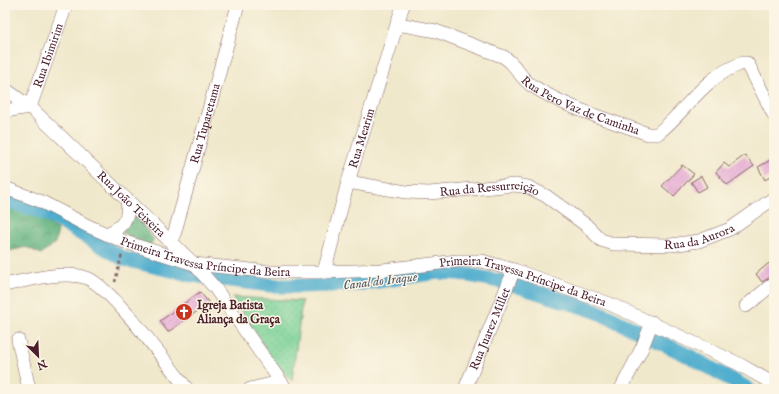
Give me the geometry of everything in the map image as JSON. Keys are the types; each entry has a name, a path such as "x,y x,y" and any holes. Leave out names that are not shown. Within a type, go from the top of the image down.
{"street":[{"name":"Rua Ibimirim","path":"30,107 66,5"},
{"name":"Rua Tuparetama","path":"172,242 238,5"},
{"name":"Rua Mearim","path":"324,272 348,182 403,5"},
{"name":"Rua Pero Vaz de Caminha","path":"398,24 436,31 504,57 511,61 524,80 548,95 617,123 653,135 660,132 695,94 721,73 743,63 747,63 749,66 774,115"},
{"name":"Rua João Teixeira","path":"5,89 30,107 194,264 215,288 283,386"},
{"path":"5,111 30,107"},
{"name":"Rua da Ressurreição","path":"348,182 406,192 429,193 509,185 528,187 546,196 576,217 601,240 614,244"},
{"name":"Primeira Travessa Príncipe da Beira","path":"5,188 40,201 106,234 194,264 270,272 324,272 383,270 457,261 482,261 513,273 610,304 650,327 736,363 774,384"},
{"name":"Rua da Aurora","path":"614,244 672,245 699,241 730,229 774,198"},
{"path":"106,234 120,227 125,222 129,209 127,200"},
{"name":"Rua Juarez Millet","path":"465,389 498,306 513,273"},
{"path":"5,285 54,276 86,278 98,284 132,321 187,389"},
{"path":"746,306 774,283"},
{"path":"621,389 642,348 650,327"},
{"path":"18,340 29,389"},
{"path":"250,389 283,386"}],"path":[{"path":"119,265 123,250"}],"green space":[{"path":"5,205 34,214 58,230 55,243 41,254 26,247 5,252"},
{"path":"135,216 154,240 149,246 122,232"},
{"path":"232,297 302,301 292,381 277,366"}],"building":[{"path":"745,155 754,166 727,185 716,172 724,163 729,167"},
{"path":"774,158 774,174 765,180 758,167"},
{"path":"682,165 694,174 674,196 662,186"},
{"path":"701,176 707,187 698,192 691,182"},
{"path":"769,263 774,270 774,275 762,282 756,274"},
{"name":"Igreja Batista Aliança da Graça","path":"200,292 209,303 168,332 160,321"}],"waterway":[{"name":"Canal do Iraque","path":"5,200 37,210 58,220 124,259 192,275 278,286 302,286 359,284 437,272 458,273 509,283 596,311 691,357 748,389"}],"place":[{"name":"Igreja Batista Aliança da Graça","path":"184,312"}]}
